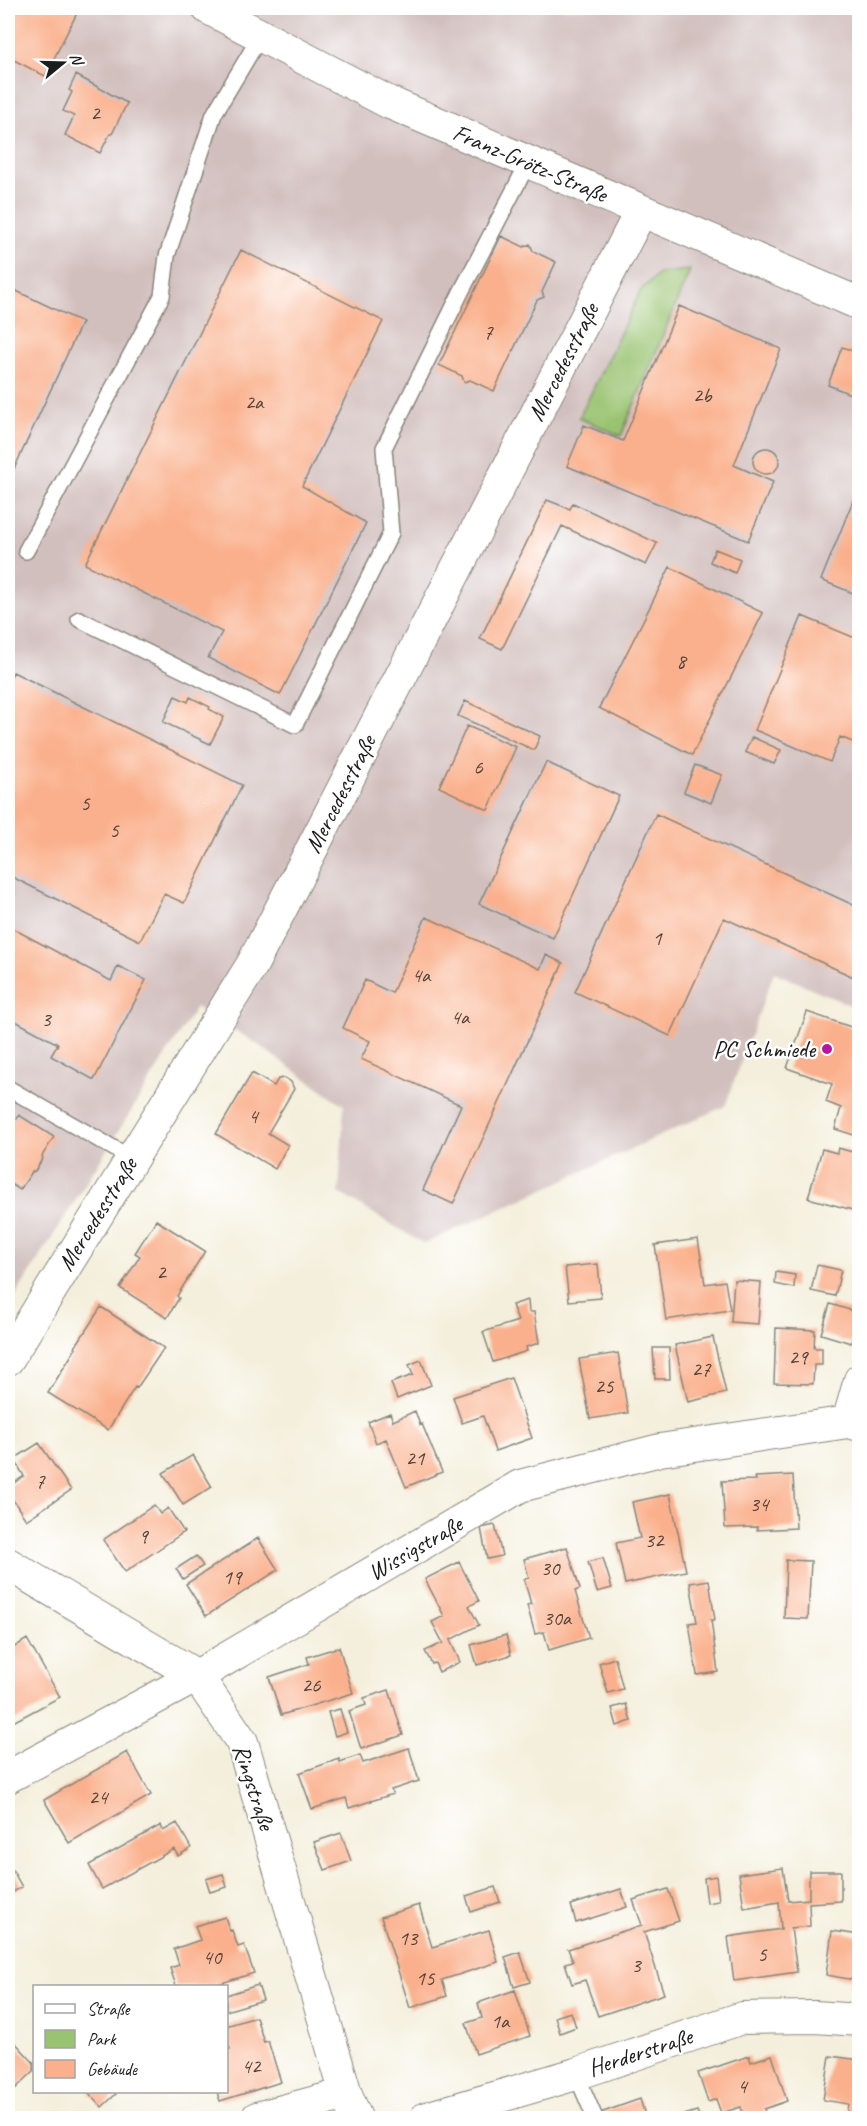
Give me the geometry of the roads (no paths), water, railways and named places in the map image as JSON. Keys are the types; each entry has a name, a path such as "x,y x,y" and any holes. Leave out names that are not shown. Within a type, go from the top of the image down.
{"street":[{"name":"Franz-Grötz-Straße","path":"208,8 388,102 860,304"},
{"name":"Mercedesstraße","path":"8,1359 252,965 641,211"},
{"path":"854,1423 860,1380"},
{"name":"Wissigstraße","path":"8,1778 197,1676 520,1486 660,1450 854,1423"},
{"name":"Ringstraße","path":"8,1564 197,1676 242,1742 351,2106"},
{"name":"Herderstraße","path":"426,2118 576,2074 742,2019 814,2017 860,2020"},
{"path":"257,2118 351,2106"}],"lane":[{"path":"26,551 162,296 167,256 214,114 261,35"},
{"path":"79,620 295,725 391,533 384,448 528,163"},
{"path":"8,1089 131,1158"},
{"path":"576,2074 595,2118"}],"place":[{"name":"PC Schmiede","path":"827,1049"}]}
